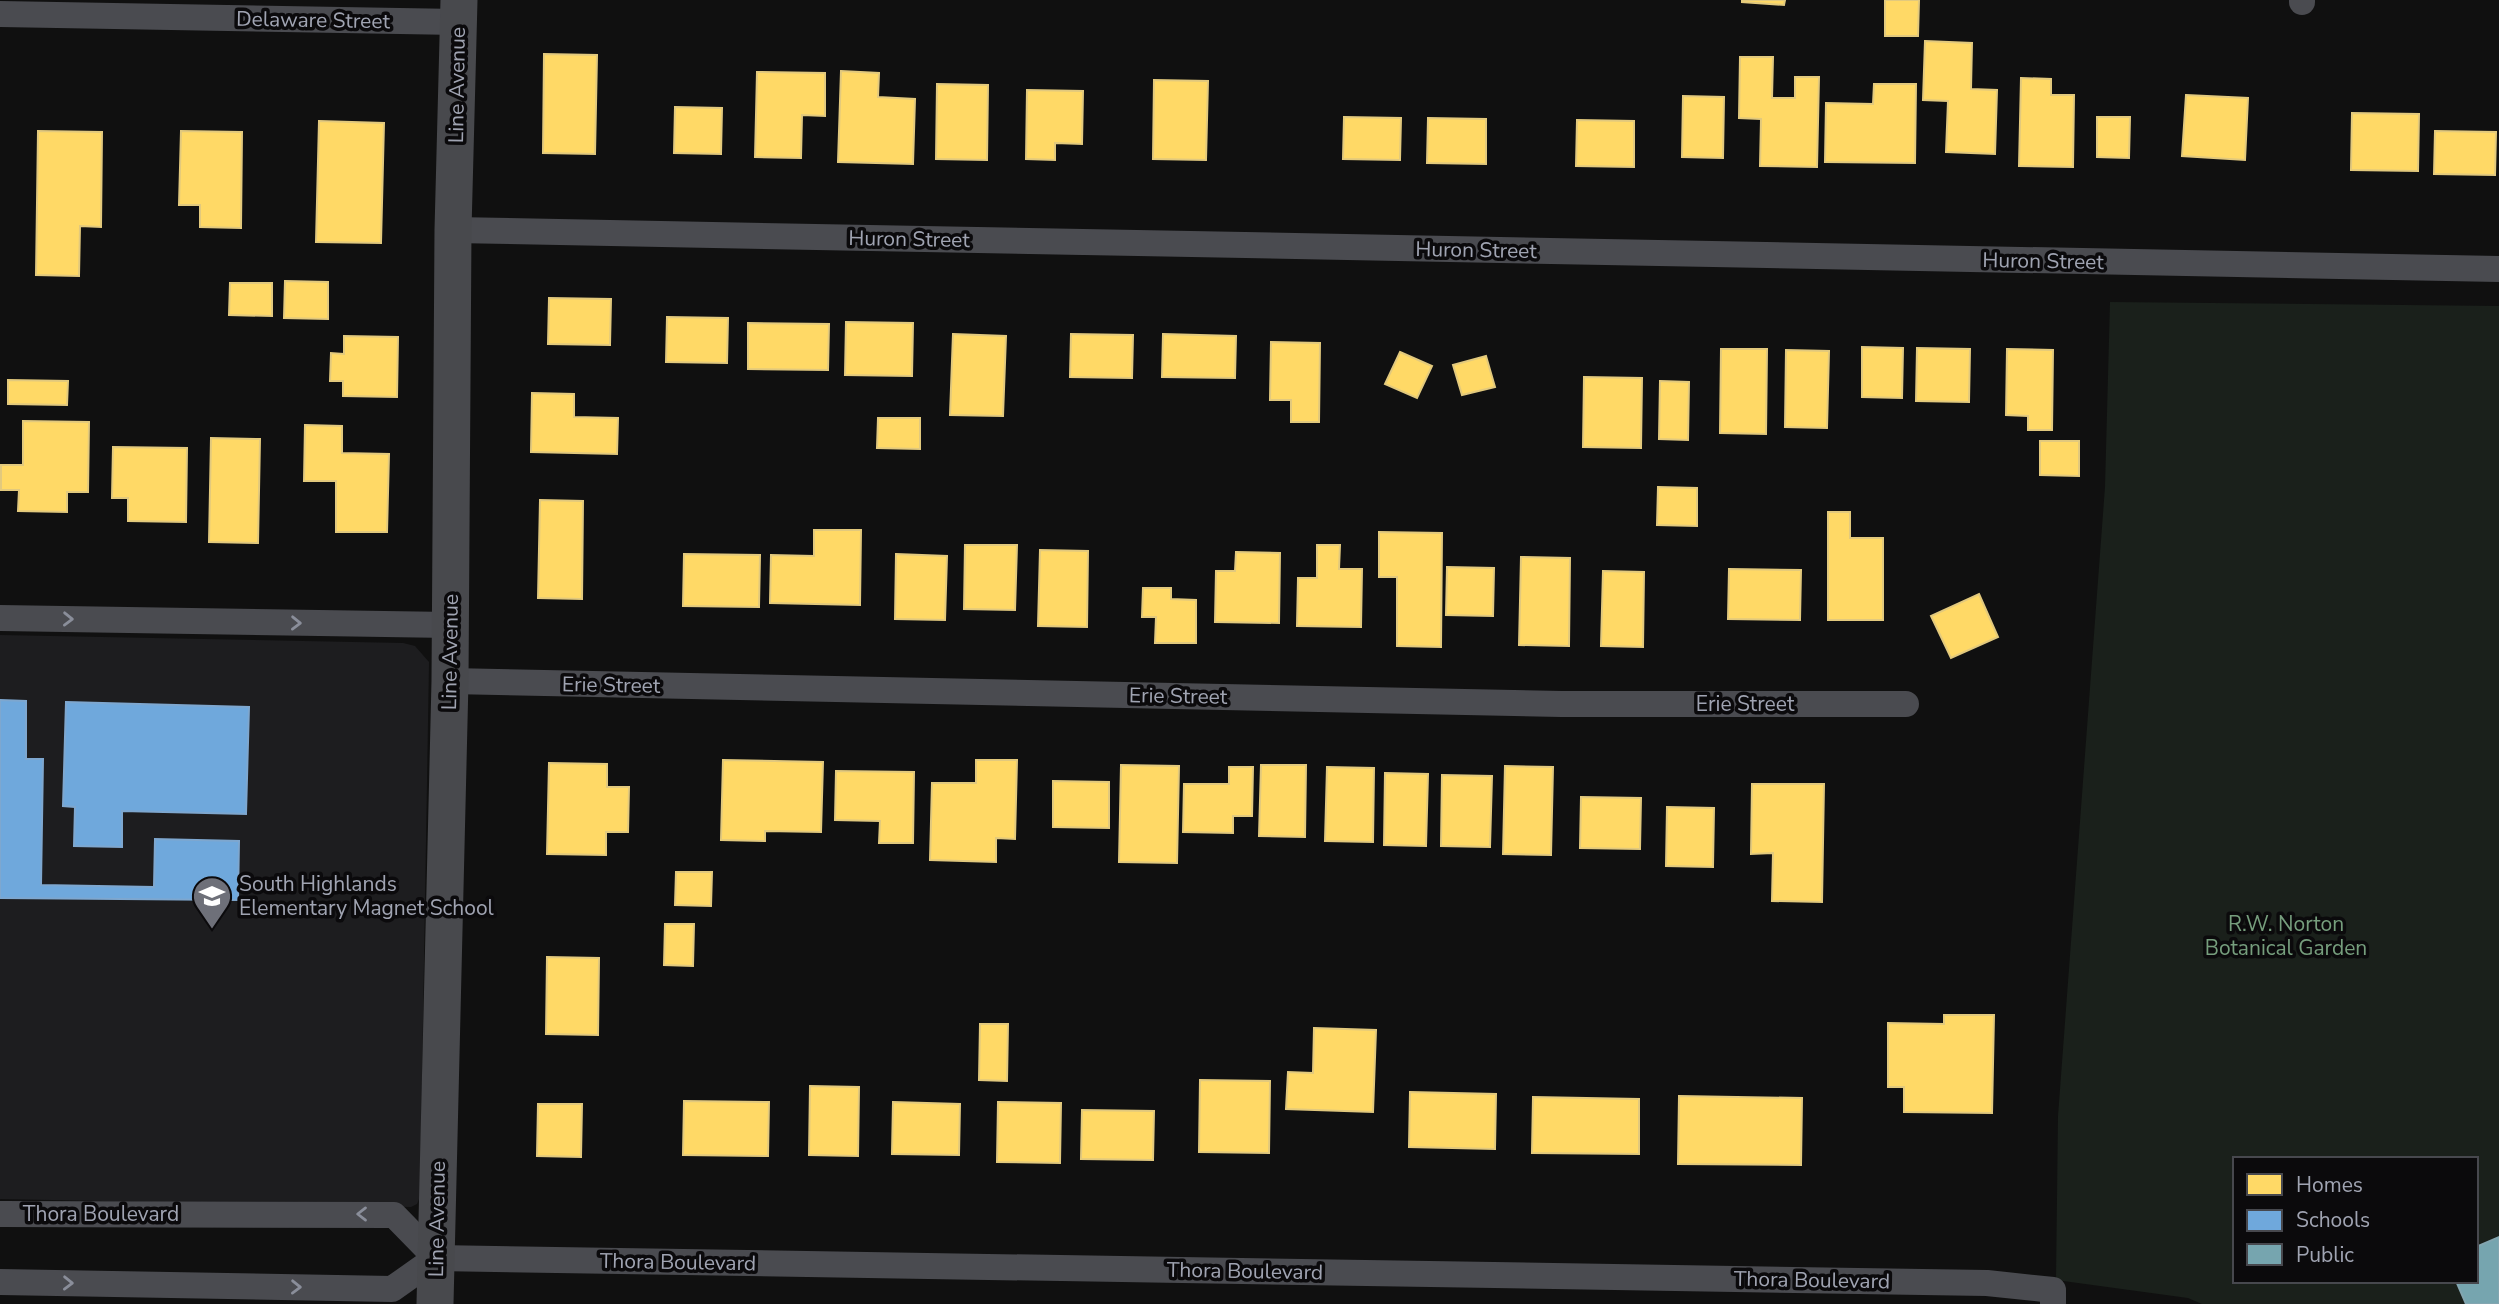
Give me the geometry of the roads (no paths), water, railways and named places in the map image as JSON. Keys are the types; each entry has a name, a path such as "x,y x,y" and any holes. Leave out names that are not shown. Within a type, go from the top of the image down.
{"main road":[{"name":"Line Avenue","path":"435,1304 450,681 453,230 459,11"}],"street":[{"name":"Delaware Street","path":"0,14 459,11"},
{"name":"Huron Street","path":"453,230 2499,269"},
{"path":"0,618 450,625"},
{"name":"Erie Street","path":"450,681 1562,704 1906,704"},
{"name":"Thora Boulevard","path":"0,1214 394,1214 436,1258 1987,1283 2053,1297"},
{"path":"0,1282 392,1289 436,1258"}],"place":[{"name":"South Highlands Elementary Magnet School","path":"212,930"}],"park label":[{"name":"R.W. Norton Botanical Garden","path":"2286,936"}]}
